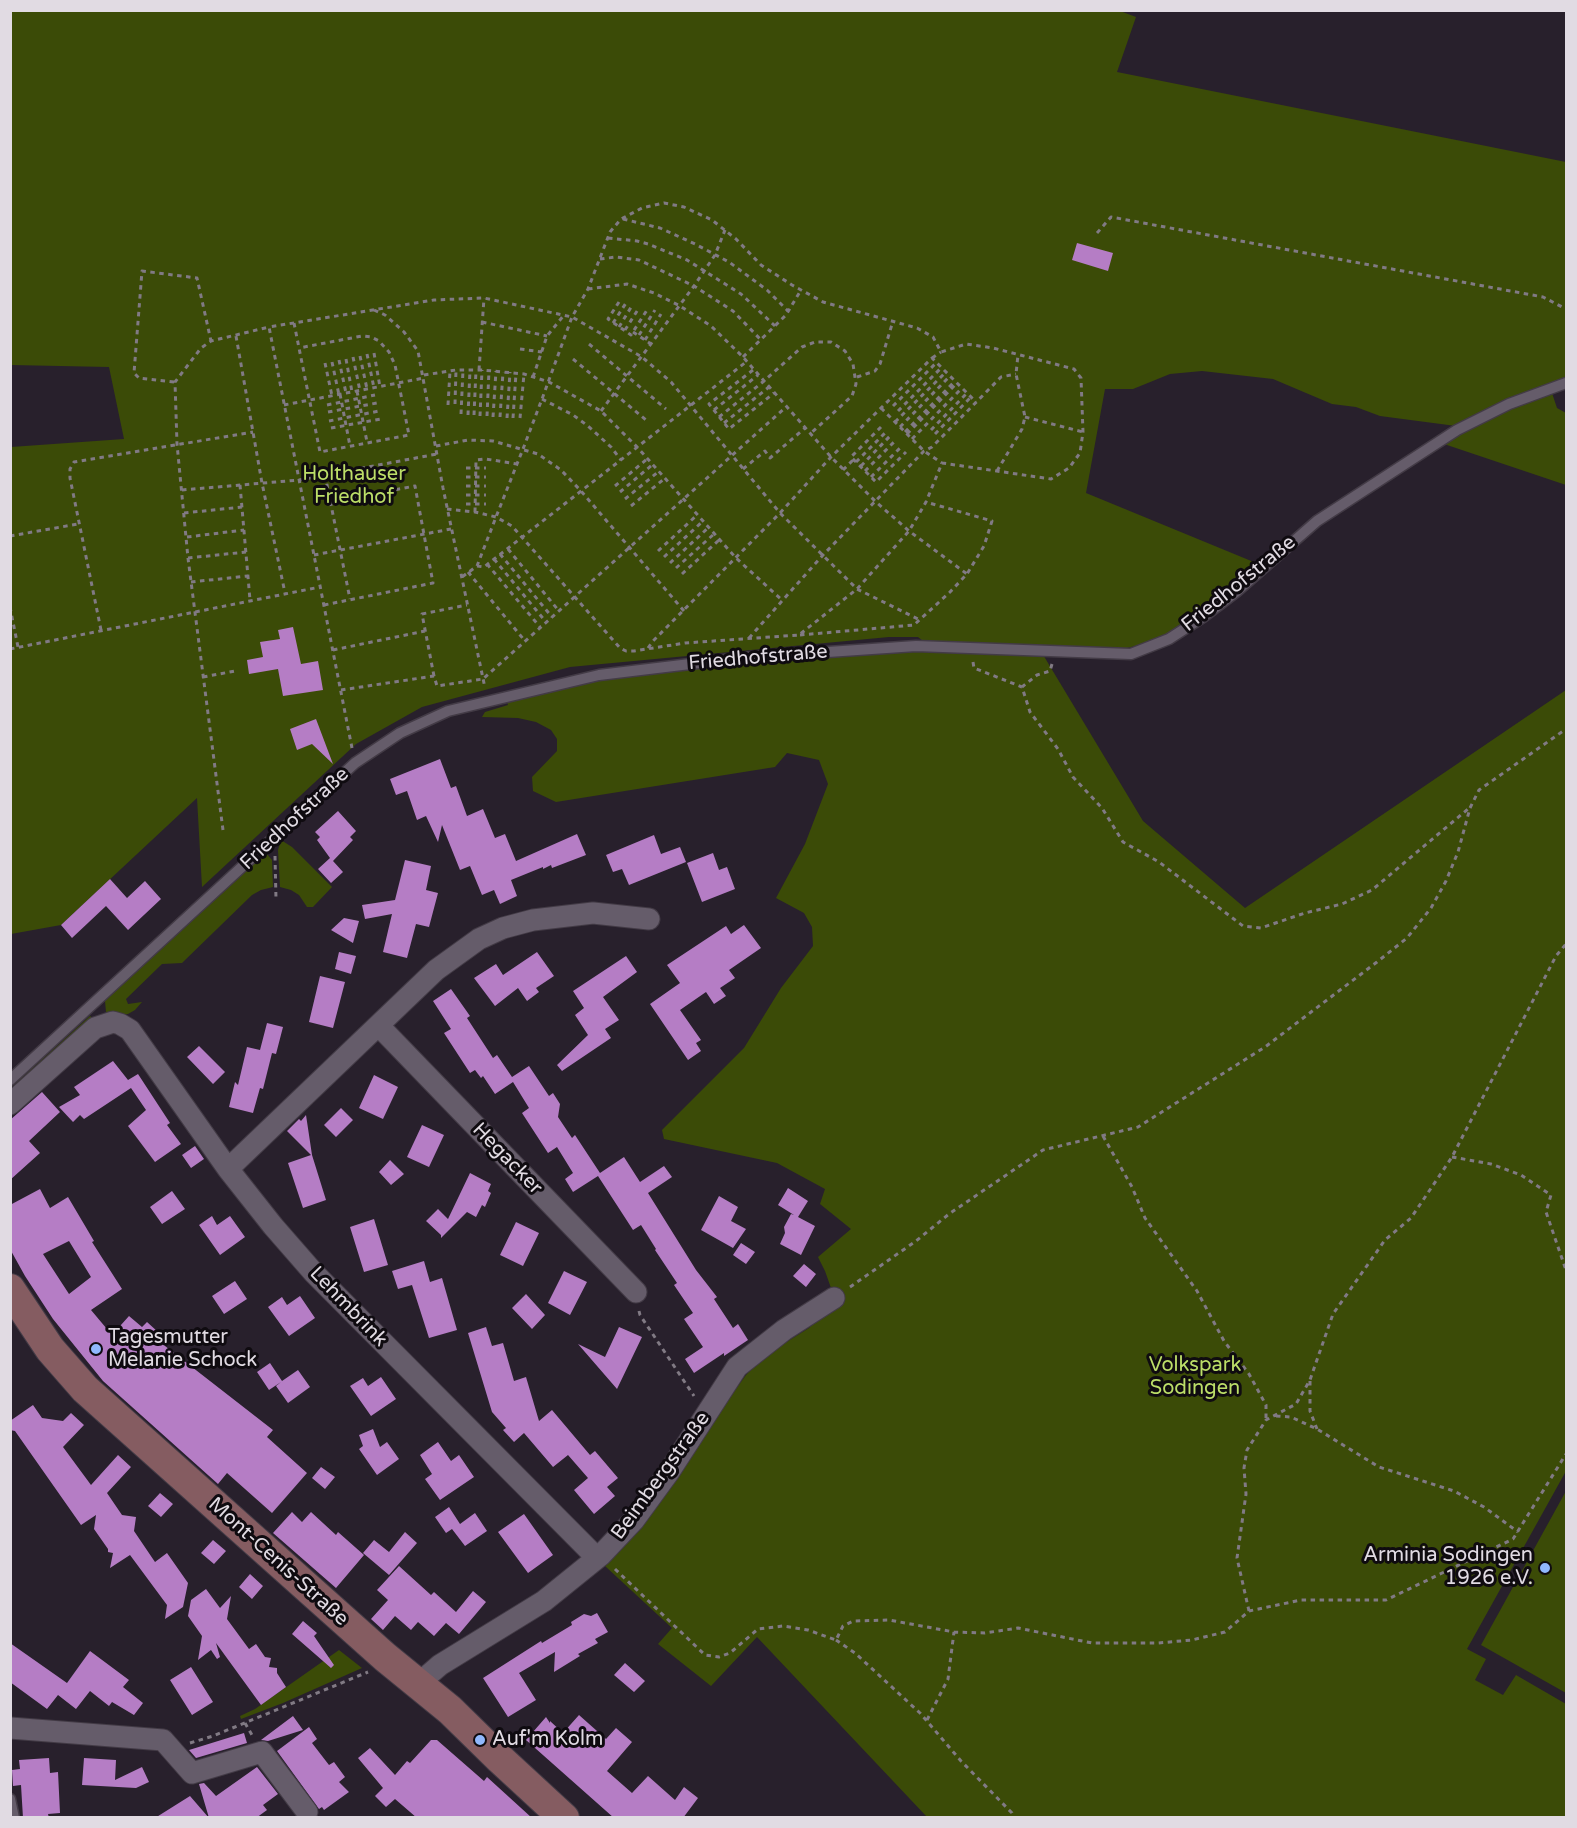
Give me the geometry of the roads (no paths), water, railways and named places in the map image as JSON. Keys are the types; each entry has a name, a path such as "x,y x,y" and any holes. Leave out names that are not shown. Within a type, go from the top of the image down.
{"main road":[{"name":"Mont-Cenis-Straße","path":"10,1289 50,1349 85,1389 385,1657 450,1710 500,1760 564,1818"}],"street":[{"path":"228,1169 436,970 461,951 503,928 533,920 592,914 649,919"},
{"name":"Lehmbrink","path":"10,1104 95,1028 113,1022 130,1030 228,1169 273,1227 314,1273 597,1558"},
{"name":"Hegacker","path":"379,1026 636,1292"},
{"name":"Beimbergstraße","path":"418,1684 440,1665 544,1601 597,1558 634,1520 669,1472 737,1367 784,1330 834,1298"},
{"path":"10,1728 163,1740 192,1773 262,1752 307,1812"}],"lane":[{"name":"Friedhofstraße","path":"10,1080 355,763 400,733 448,711 566,681 645,668 851,650 915,646 1131,654 1169,639 1203,617 1236,592 1317,520 1447,437 1509,404 1566,383"},
{"path":"10,1799 14,1818"}],"place":[{"name":"Tagesmutter Melanie Schock","path":"96,1349"},
{"name":"Arminia Sodingen 1926 e.V.","path":"1545,1568"},
{"name":"Auf'm Kolm","path":"480,1740"}],"park label":[{"name":"Holthauser Friedhof","path":"354,486"},
{"name":"Volkspark Sodingen","path":"1195,1378"}]}
